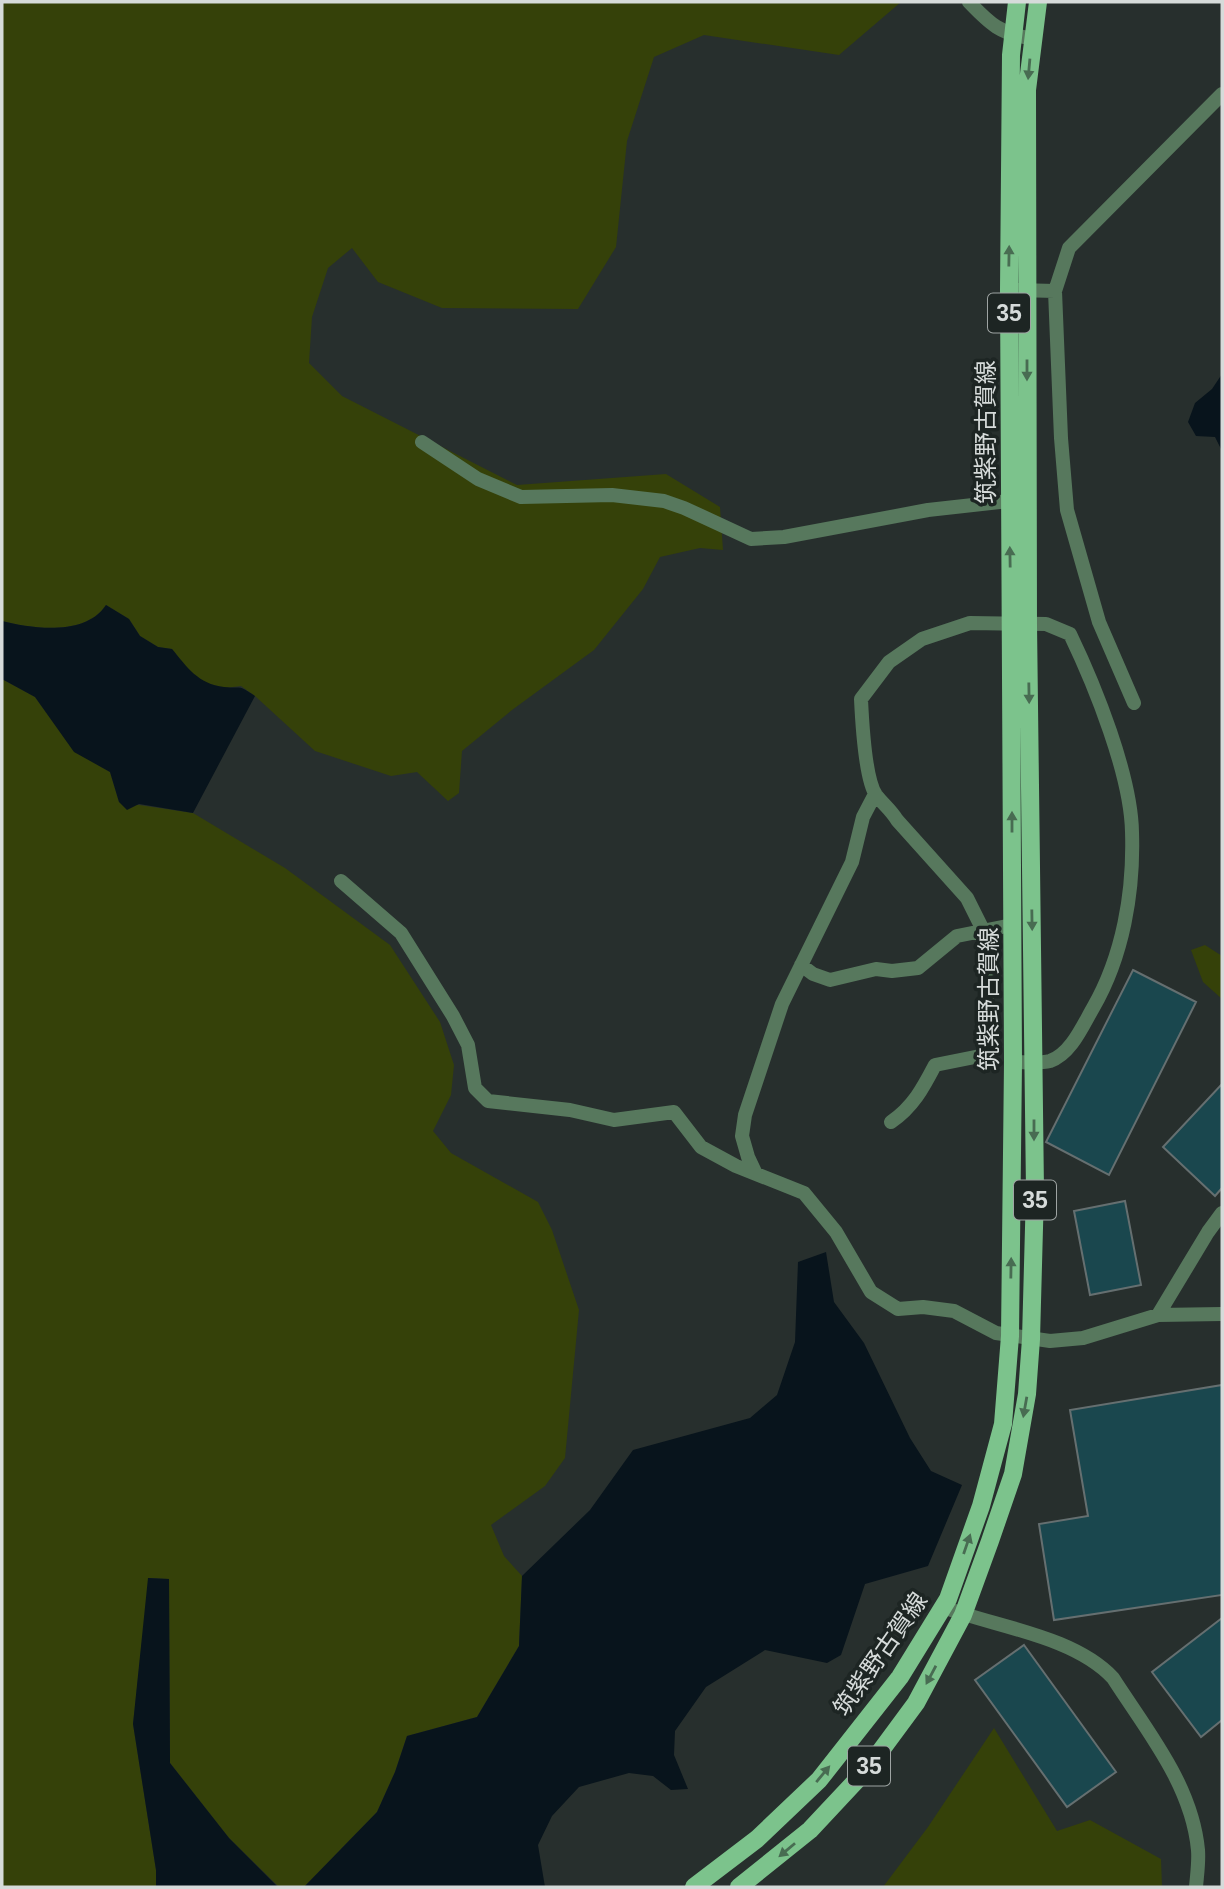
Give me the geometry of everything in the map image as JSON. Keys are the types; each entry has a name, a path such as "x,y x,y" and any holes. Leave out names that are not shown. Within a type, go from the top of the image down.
{"main road":[{"name":"筑紫野古賀線","path":"739,1887 810,1830 867,1768 916,1703 962,1615 1013,1474 1027,1394 1035,1191 1034,1062 1020,625 1013,37 1017,2"},
{"name":"筑紫野古賀線","path":"694,1887 757,1839 819,1780 900,1676 948,1599 981,1506 1003,1424 1010,1336 1012,925 1020,625 1009,502 1027,90 1038,2"}],"street":[{"path":"969,2 991,24 1013,37 1032,38"},
{"path":"1134,703 1099,622 1067,510 1055,291 1069,248 1222,93"},
{"path":"1018,290 1055,291"},
{"path":"422,442 478,479 521,496 612,495 664,502 684,508 751,539 784,537 928,510 1009,502"},
{"path":"891,1122 904,1113 921,1092 935,1065 990,1054 984,930 967,898 875,794 865,754 861,699 889,662 922,639 970,623 1046,624 1070,634 1098,700 1124,779 1132,830 1131,887 1108,981 1077,1034 1061,1055 1048,1062 1013,1062"},
{"path":"756,1174 742,1136 745,1115 782,1004 852,862 863,817 875,794"},
{"path":"341,881 401,933 468,1045 475,1088 488,1101 570,1110 614,1120 674,1112 701,1147 804,1194 836,1232 871,1292 898,1309 923,1307 954,1311 996,1333 1049,1341 1083,1338 1158,1315 1222,1314"},
{"path":"801,965 813,974 830,979 876,969 892,971 918,968 957,936 1012,925"},
{"path":"1158,1315 1222,1213"},
{"path":"943,1607 1072,1649 1101,1665 1113,1678 1179,1783 1190,1810 1198,1851 1196,1887"}],"green space":[{"path":"2,2 901,2 839,55 704,35 654,57 627,141 616,247 578,309 442,308 378,282 352,248 328,268 312,317 309,363 342,396 517,485 666,474 720,507 723,550 700,548 660,557 643,589 594,650 512,710 462,751 459,793 448,801 417,772 391,776 315,751 241,686 225,688 206,683 191,674 172,649 158,647 140,636 129,619 106,605 86,622 72,626 43,628 2,621"},
{"path":"2,679 35,697 74,751 110,772 119,802 193,813 285,868 390,945 440,1022 454,1065 451,1095 433,1131 451,1153 538,1202 552,1230 579,1310 565,1458 545,1486 491,1525 504,1556 522,1576 519,1646 477,1717 407,1736 377,1812 304,1887 278,1886 229,1838 170,1763 169,1579 149,1578 133,1724 156,1870 156,1887 2,1887"},
{"path":"1205,945 1222,956 1222,999 1203,982 1191,950"},
{"path":"994,1728 1057,1831 1090,1820 1161,1859 1162,1887 883,1887 928,1827"}],"shaded area":[{"path":"1222,374 1222,451 1215,437 1196,436 1188,422 1195,403 1212,389"},
{"path":"106,605 129,619 140,636 158,647 172,649 200,678 215,685 242,688 255,696 193,813 139,804 127,810 119,802 110,772 74,752 35,697 2,679 2,621 43,628 72,626 86,622"},
{"path":"826,1252 834,1302 864,1343 910,1438 931,1471 962,1485 928,1566 865,1584 841,1655 827,1663 765,1650 706,1687 675,1731 674,1755 688,1789 671,1790 653,1776 629,1773 579,1787 552,1816 538,1845 545,1887 304,1887 377,1812 407,1736 477,1717 519,1646 522,1576 590,1510 633,1450 750,1418 777,1395 795,1342 798,1262"},
{"path":"148,1578 169,1579 170,1763 229,1838 277,1886 304,1887 156,1887 156,1870 133,1724"}],"building":[{"path":"1133,970 1196,1002 1109,1175 1046,1142"},
{"path":"1222,1084 1222,1188 1215,1196 1163,1147"},
{"path":"1125,1201 1141,1285 1090,1295 1074,1211"},
{"path":"1222,1385 1222,1595 1054,1620 1039,1524 1088,1516 1070,1410"},
{"path":"1222,1618 1222,1720 1201,1737 1152,1672"},
{"path":"1024,1645 1116,1772 1067,1807 975,1680"}]}
